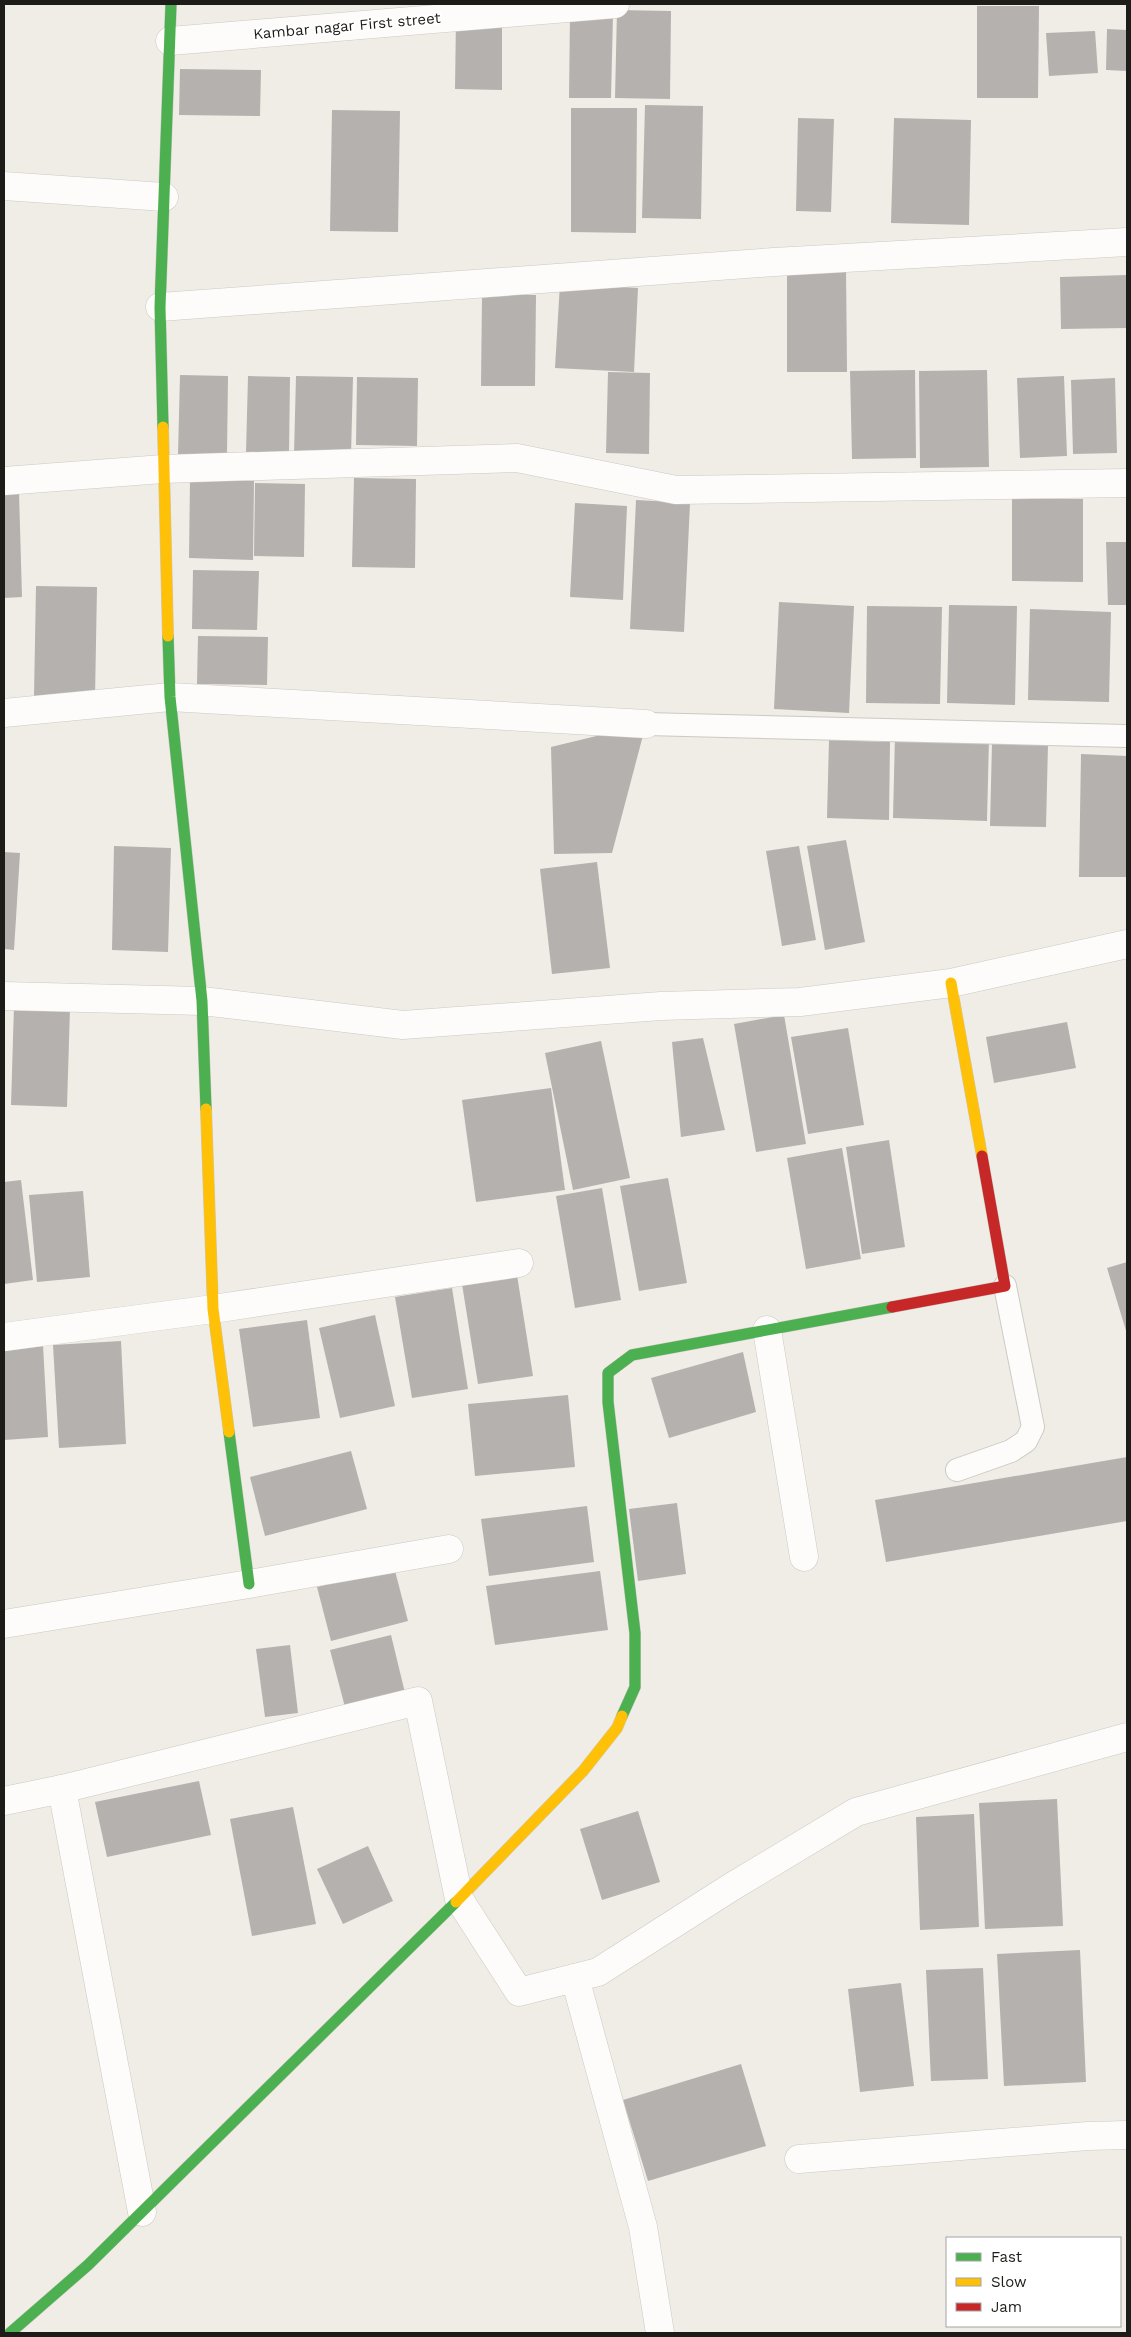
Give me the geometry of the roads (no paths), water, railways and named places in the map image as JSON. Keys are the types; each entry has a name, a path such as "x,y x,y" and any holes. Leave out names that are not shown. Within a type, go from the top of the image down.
{"street":[{"path":"171,4 160,307 170,697 202,1001 213,1309 249,1584"},
{"name":"Kambar nagar First street","path":"170,41 615,4"},
{"path":"4,186 164,197"},
{"path":"160,307 764,262 1127,242"},
{"path":"4,481 163,469 518,458 676,490 1127,483"},
{"path":"4,713 170,697 646,724"},
{"path":"4,996 202,1001 403,1025 661,1006 800,1002 951,983 1127,944"},
{"path":"10,2333 88,2265 459,1899 583,1770 617,1728 635,1687 635,1634 609,1412 608,1373 632,1355 1005,1286 951,983"},
{"path":"4,1337 213,1309 519,1263"},
{"path":"767,1330 804,1558"},
{"path":"4,1624 249,1584 449,1548"},
{"path":"4,1801 62,1789 418,1701 459,1899 519,1992 598,1972 733,1886 856,1812 1127,1737"},
{"path":"62,1789 142,2212"},
{"path":"575,1978 643,2227 660,2333"},
{"path":"799,2159 1088,2136 1127,2135"}],"lane":[{"path":"646,724 1127,736"},
{"path":"956,1470 1011,1451 1026,1440 1033,1427 1005,1286"}]}
